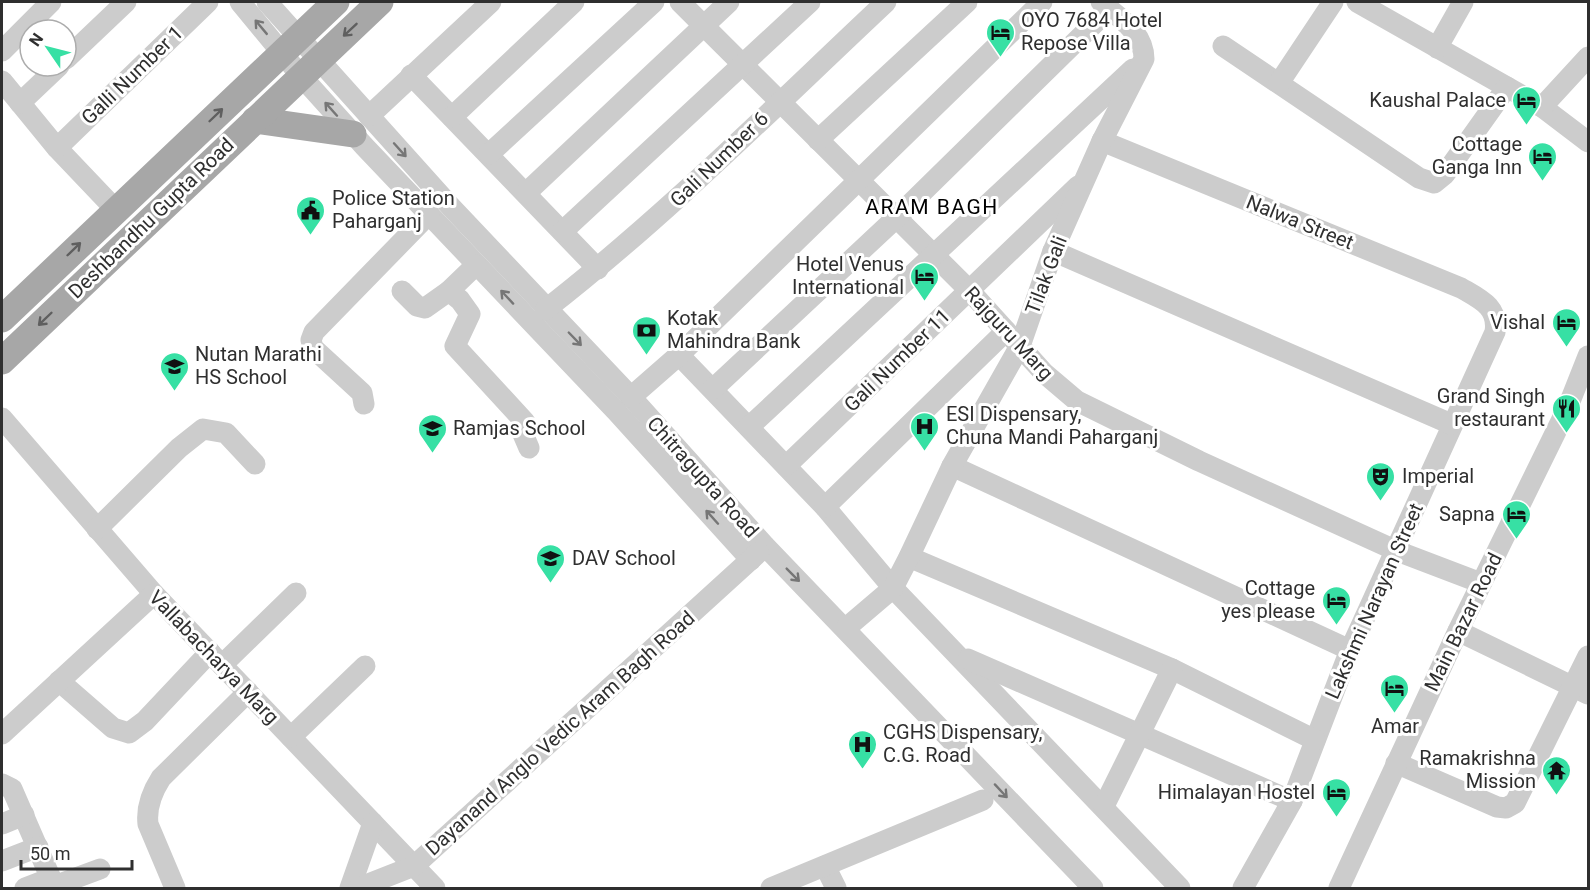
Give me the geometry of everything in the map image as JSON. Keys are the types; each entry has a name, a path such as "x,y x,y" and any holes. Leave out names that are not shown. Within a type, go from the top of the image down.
{"main road":[{"name":"Deshbandhu Gupta Road","path":"5,309 116,210 336,2"},
{"name":"Deshbandhu Gupta Road","path":"2,361 380,2"},
{"path":"255,120 361,125"}],"street":[{"path":"2,51 51,2"},
{"path":"78,48 126,2"},
{"name":"Galli Number 1","path":"57,148 208,2"},
{"path":"240,2 290,44"},
{"path":"267,2 290,44"},
{"path":"361,125 411,75 491,2"},
{"path":"452,117 574,2"},
{"path":"489,154 654,2"},
{"name":"Rajguru Marg","path":"680,2 934,254 1044,373 1077,401 1397,551 1481,583"},
{"path":"526,193 729,2"},
{"path":"563,231 810,2"},
{"name":"Gali Number 6","path":"546,310 598,269 691,189 886,2"},
{"path":"818,140 967,2"},
{"path":"631,397 679,355 857,179 1042,2"},
{"path":"1279,83 1333,2"},
{"path":"1357,2 1542,107 1588,142"},
{"path":"1437,48 1463,2"},
{"path":"713,388 896,218 1105,5 1136,32 1144,46 1144,59 749,427"},
{"name":"Chitragupta Road","path":"290,44 361,125 631,397 758,553"},
{"path":"1223,46 1419,178 1434,183 1445,174 1507,87"},
{"path":"1542,107 1588,57"},
{"name":"Tilak Gali","path":"893,588 1013,339 1102,141 1144,59"},
{"path":"411,75 598,269"},
{"path":"20,103 46,78"},
{"path":"3,86 57,148 116,210"},
{"name":"Chitragupta Road","path":"361,125 429,214 616,411 758,553 846,628 1093,888"},
{"name":"Nalwa Street","path":"1102,141 1461,288 1483,300 1493,311"},
{"name":"Gali Number 11","path":"786,466 1085,179"},
{"path":"364,404 362,393 313,348 311,340 314,332 429,214"},
{"path":"1053,251 1451,424"},
{"path":"402,291 417,306 425,308 449,291 476,265"},
{"path":"449,291 470,314 455,346 525,422 523,434 529,448"},
{"name":"Lakshmi Narayan Street","path":"1243,888 1292,801 1350,650 1397,551 1451,424 1495,332 1497,321 1493,311"},
{"path":"825,507 1013,339"},
{"path":"679,355 825,507 893,588 1180,888"},
{"name":"Main Bazar Road","path":"1340,888 1458,631 1567,409 1588,356"},
{"name":"Vallabacharya Marg","path":"2,418 154,594 435,888"},
{"path":"97,529 179,448 202,429 226,433 255,464"},
{"path":"952,466 1350,650"},
{"name":"Dayanand Anglo Vedic Aram Bagh Road","path":"358,888 414,866 758,553"},
{"path":"909,557 1172,669 1315,741"},
{"path":"846,628 893,588"},
{"path":"59,681 113,728 129,733 296,592"},
{"path":"2,734 154,594"},
{"path":"1458,631 1581,690"},
{"path":"956,654 1292,801"},
{"path":"1396,763 1497,807 1506,808 1515,803 1581,690 1588,656"},
{"path":"291,737 365,666"},
{"path":"1104,806 1172,669"},
{"path":"176,888 148,824 147,814 152,795 161,778 248,692"},
{"path":"2,784 12,789 53,884"},
{"path":"771,888 983,800"},
{"path":"2,824 24,815"},
{"path":"350,888 373,823"},
{"path":"2,861 38,847"},
{"path":"825,866 836,888"},
{"path":"25,888 53,884 100,869"}],"place":[{"name":"OYO 7684 Hotel Repose Villa","path":"1000,58"},
{"name":"Kaushal Palace","path":"1527,126"},
{"name":"Cottage Ganga Inn","path":"1543,182"},
{"name":"Police Station Paharganj","path":"311,236"},
{"name":"Hotel Venus International","path":"925,302"},
{"name":"Vishal","path":"1566,348"},
{"name":"Kotak Mahindra Bank","path":"646,356"},
{"name":"Nutan Marathi HS School","path":"174,392"},
{"name":"Grand Singh restaurant","path":"1566,434"},
{"name":"ESI Dispensary, Chuna Mandi Paharganj","path":"925,452"},
{"name":"Ramjas School","path":"432,454"},
{"name":"Imperial","path":"1381,502"},
{"name":"Sapna","path":"1516,540"},
{"name":"DAV School","path":"551,584"},
{"name":"Cottage yes please","path":"1336,626"},
{"name":"Amar","path":"1395,714"},
{"name":"CGHS Dispensary, C.G. Road","path":"862,770"},
{"name":"Ramakrishna Mission","path":"1557,796"},
{"name":"Himalayan Hostel","path":"1336,818"}],"district":[{"name":"ARAM BAGH","path":"932,207"}]}
